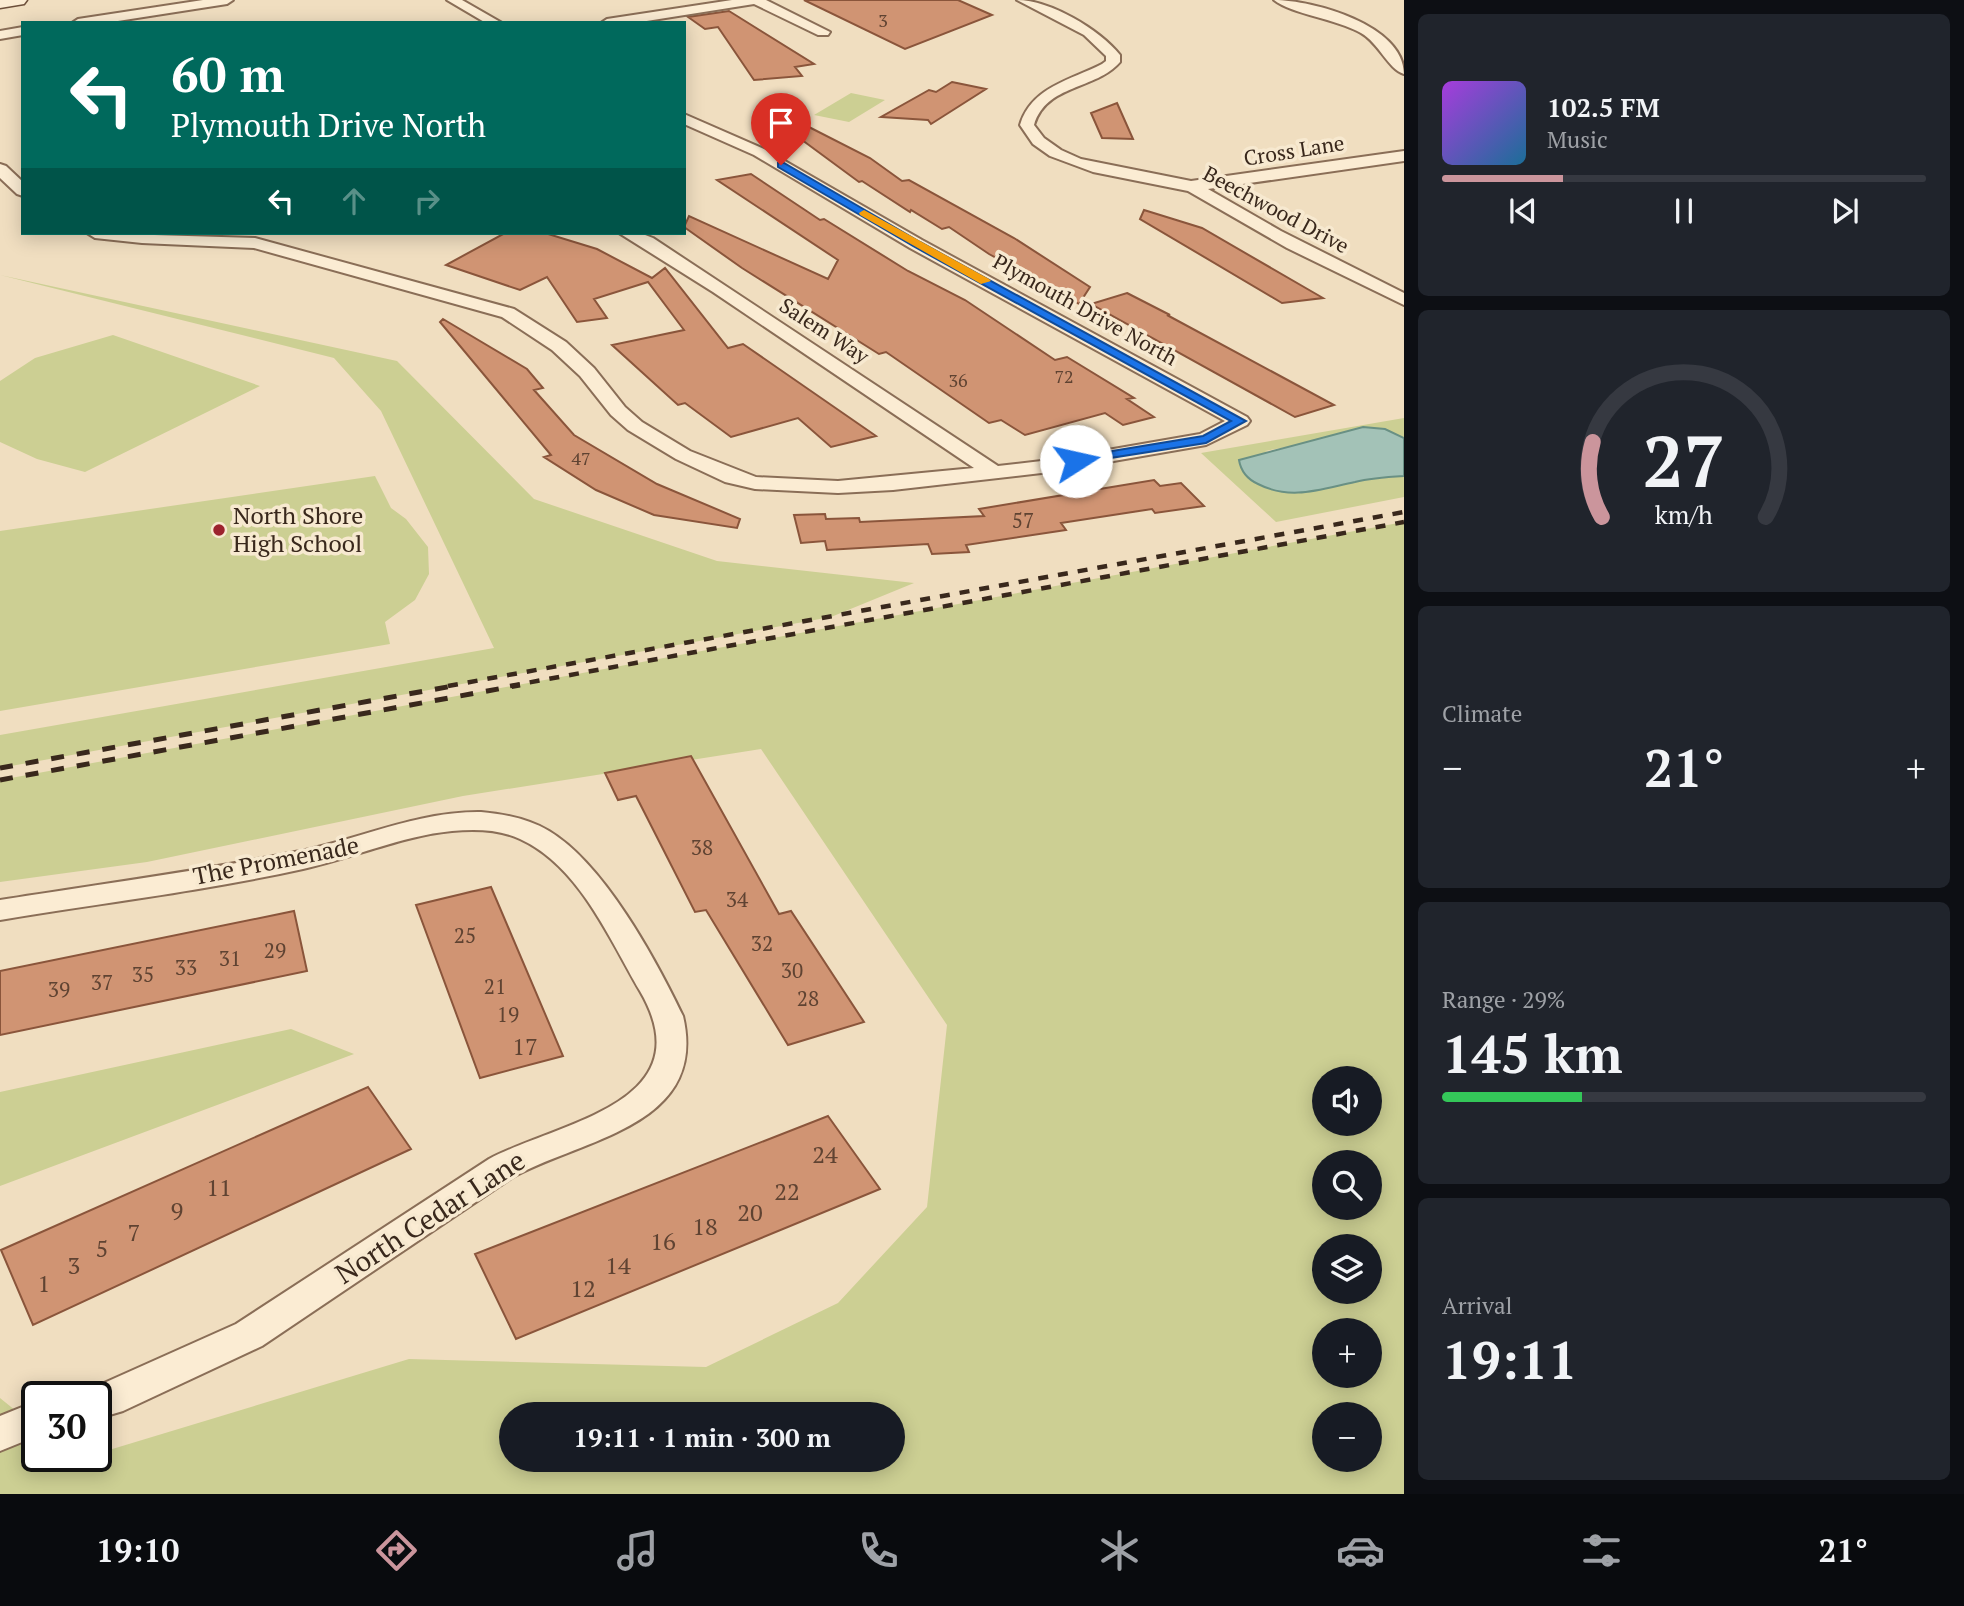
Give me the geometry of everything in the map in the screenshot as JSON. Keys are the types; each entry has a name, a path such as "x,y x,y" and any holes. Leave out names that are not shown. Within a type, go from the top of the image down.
{"main road":[{"path":"0,3 18,0"}],"street":[{"path":"91,21 227,0"},
{"path":"453,0 492,21"},
{"path":"620,21 757,0 822,32"},
{"name":"Beechwood Drive","path":"1023,0 1088,32 1113,55 1113,62 1107,67 1034,105 1028,118 1031,133 1049,148 1087,165 1190,186 1309,254 1404,300"},
{"path":"1280,0 1363,29 1381,41 1395,63 1404,70"},
{"path":"0,35 21,31"},
{"name":"Plymouth Drive North","path":"686,119 759,152 916,244 1240,421 1206,439 1050,466 993,472"},
{"name":"Cross Lane","path":"1190,186 1404,156"},
{"path":"0,169 21,189"},
{"path":"114,235 255,243 508,313 559,346 587,372 618,411 635,426 683,455 733,477 755,483 838,488 993,472"},
{"path":"255,243 273,235"},
{"name":"Salem Way","path":"631,235 719,288 993,472"},
{"name":"The Promenade","path":"0,910 303,860 421,829 472,821 517,826 548,843"},
{"name":"North Cedar Lane","path":"112,1398 249,1335 501,1168 535,1150 610,1124 650,1094 670,1066 673,1030 662,1002 593,890 568,858 548,843"},
{"path":"0,1434 21,1425"}],"green space":[{"path":"851,93 885,100 849,122 814,115"},
{"path":"0,275 397,361 534,499 717,561 914,583 831,617 0,768 0,735 494,648 381,411 334,358"},
{"path":"113,335 260,386 85,472 37,459 0,442 0,381 35,358"},
{"path":"1404,418 1404,438 1385,429 1265,451 1355,481 1404,476 1404,497 1276,522 1201,453"},
{"path":"375,476 391,508 406,519 428,547 429,574 415,600 385,622 390,644 0,711 0,531"},
{"path":"1404,522 1404,1494 0,1494 0,1398 21,1415 21,1472 112,1472 112,1449 409,1359 706,1367 838,1303 927,1207 947,1025 761,749 463,796 147,862 0,882 0,780"},
{"path":"291,1029 354,1054 0,1186 0,1092"}],"water":[{"path":"1363,427 1385,429 1404,438 1404,476 1294,493 1258,484 1245,475 1240,464 1239,460"}],"building":[{"path":"804,0 958,0 992,15 905,49"},
{"path":"729,11 814,64 795,67 802,76 754,80 718,27 705,29 688,17"},
{"path":"952,82 986,89 931,124 928,120 881,117 929,90 936,92"},
{"path":"1117,103 1133,139 1102,138 1091,113"},
{"path":"805,125 870,158 902,181 909,180 1014,238 1090,287 1079,304 989,254 949,227 942,229 911,210 910,212 862,181 859,182 798,137"},
{"path":"751,174 820,220 824,219 908,271 965,300 1055,360 1067,357 1134,398 1127,399 1154,417 1123,425 1105,413 1025,435 1001,420 989,423 886,352 879,354 742,268 686,228 689,216 828,279 838,260 717,180"},
{"path":"1144,210 1202,228 1323,298 1282,303 1140,219"},
{"path":"501,235 552,235 597,249 652,278 665,268 728,348 743,344 876,436 831,447 798,418 731,437 685,403 678,405 612,345 684,330 648,282 594,299 607,318 577,322 547,277 520,290 446,265"},
{"path":"1127,293 1334,405 1295,417 1091,304"},
{"path":"443,319 527,369 543,388 534,390 574,435 657,484 740,519 737,528 654,515 596,490 544,457 551,455 440,322"},
{"path":"1154,480 1160,486 1181,483 1204,506 1155,513 1152,509 1061,523 1066,530 966,545 969,552 932,554 928,544 827,550 825,541 801,543 794,515 825,514 826,519 859,518 860,522 984,516 979,509"},
{"path":"691,756 779,914 791,911 864,1022 788,1045 706,910 695,912 636,796 618,800 605,773"},
{"path":"491,887 563,1056 480,1078 416,905"},
{"path":"294,911 307,971 0,1035 0,971"},
{"path":"368,1087 411,1149 33,1325 1,1250"},
{"path":"828,1116 880,1189 516,1339 475,1254"}],"railway":[{"path":"448,686 1404,512"},
{"path":"510,686 1404,522"},
{"path":"0,768 458,685"},
{"path":"0,780 520,685"}],"slow traffic":[{"path":"864,213 985,281"}],"place":[{"name":"North Shore High School","path":"219,530"}],"route":[{"path":"781,165 916,244 1240,421 1206,439 1076,461"}]}
